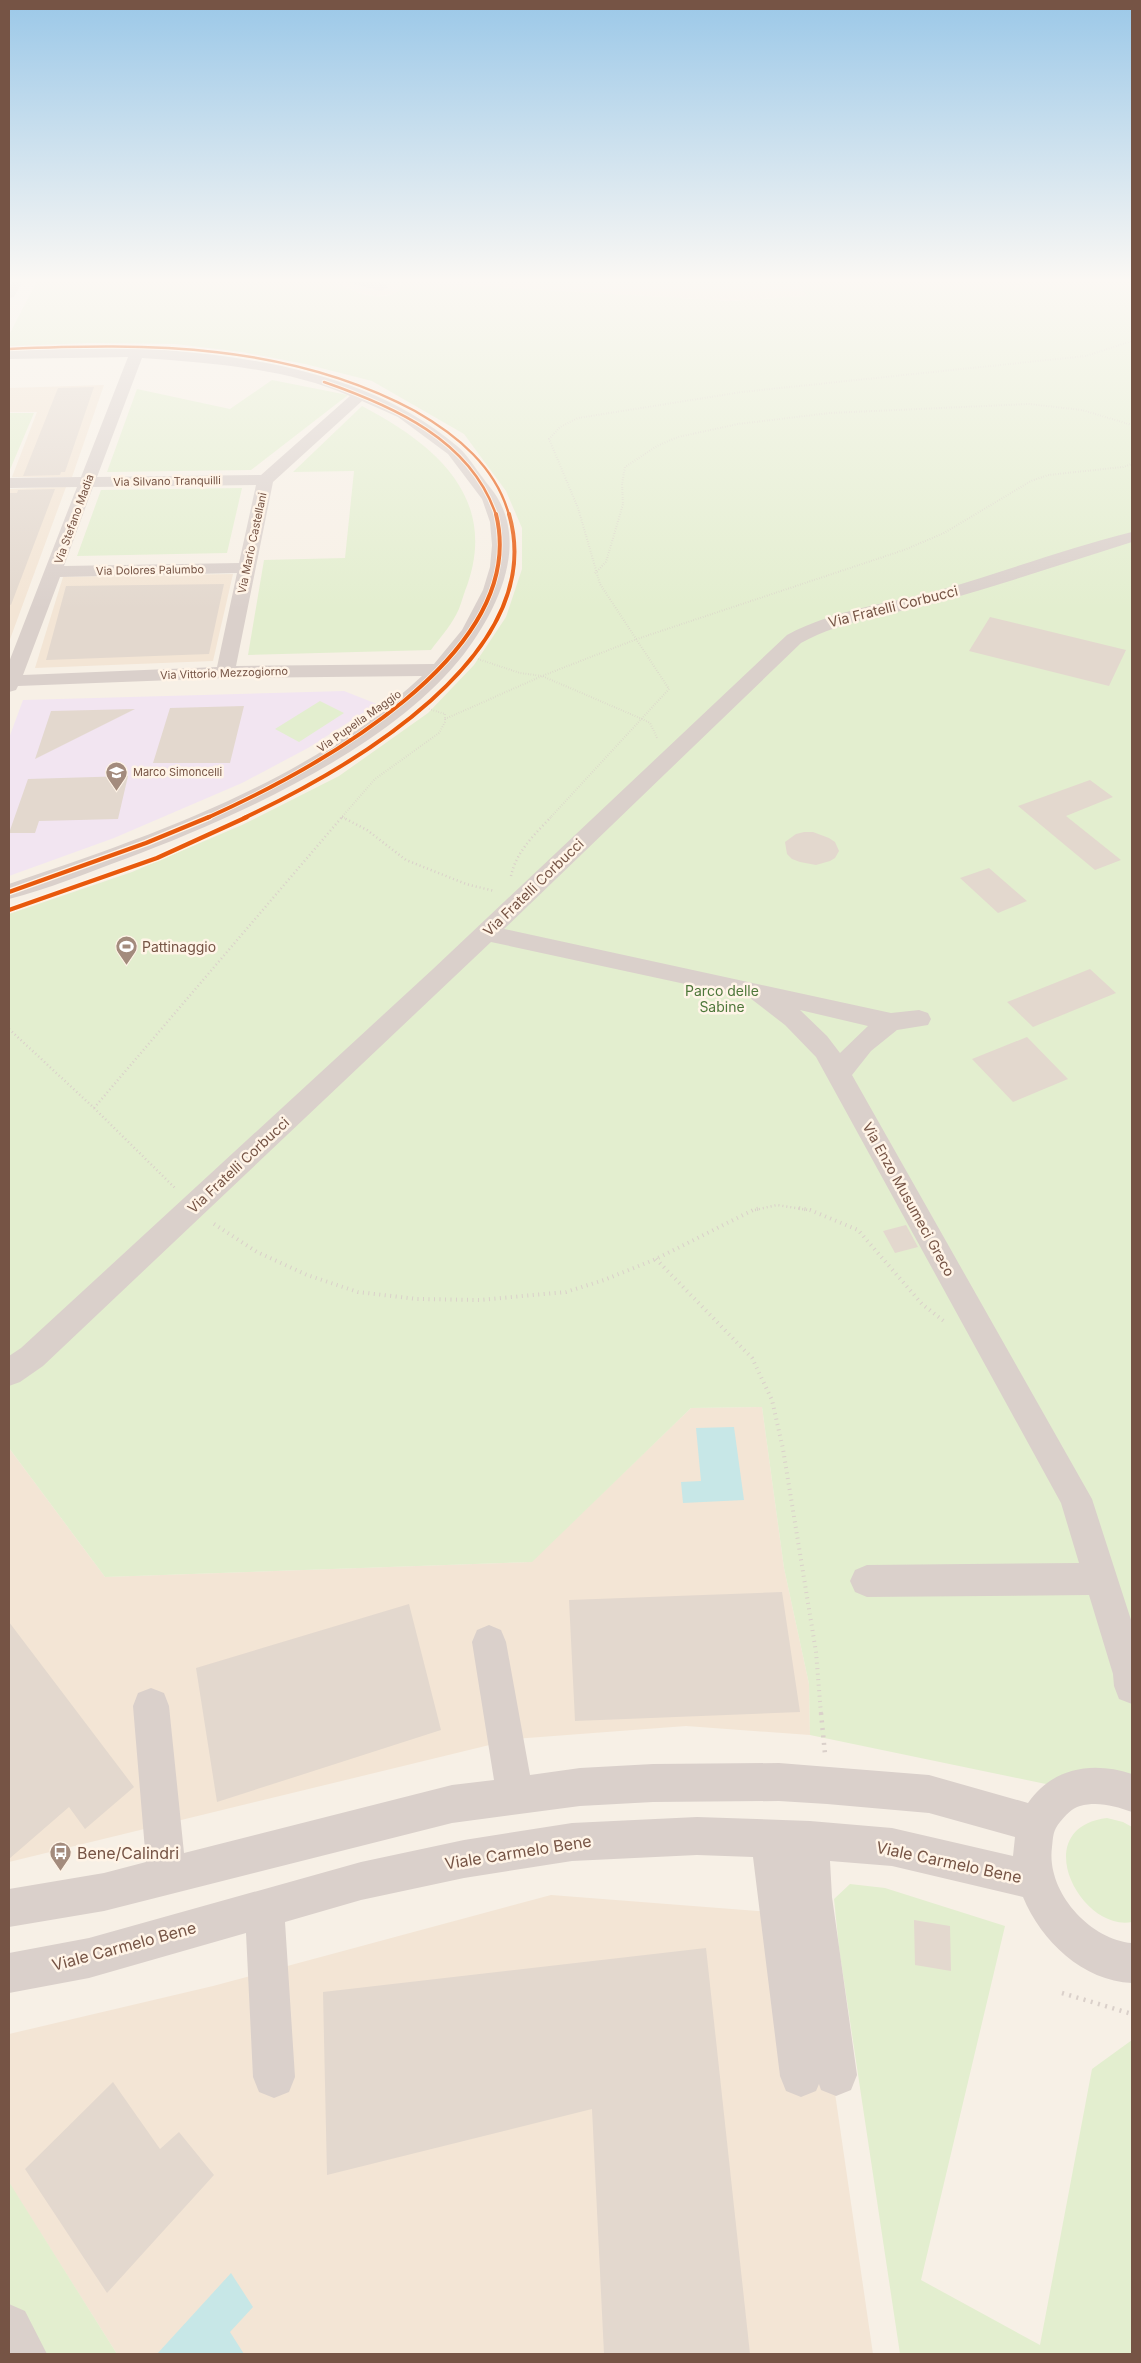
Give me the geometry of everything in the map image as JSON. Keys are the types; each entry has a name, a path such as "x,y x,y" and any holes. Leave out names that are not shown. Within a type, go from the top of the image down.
{"street":[{"name":"Via Stefano Madia","path":"9,683 54,572 123,389"},
{"name":"Via Pupella Maggio","path":"9,892 151,842 279,785 340,748 396,709 439,670 476,623 488,600 500,560 500,525 486,491 469,467 449,446 414,421 360,395 343,389"},
{"name":"Via Mario Castellani","path":"225,672 265,480 360,395"},
{"name":"Via Silvano Tranquilli","path":"9,483 265,480"},
{"name":"Via Fratelli Corbucci","path":"9,1373 32,1357 486,932 512,901 794,640 814,626 841,618 934,598 1132,537"},
{"name":"Via Dolores Palumbo","path":"54,572 246,568"},
{"name":"Via Vittorio Mezzogiorno","path":"9,683 225,672 439,670"},
{"name":"Via Enzo Musumeci Greco","path":"486,932 757,991 781,1006 806,1027 826,1051 1076,1499 1131,1674 1132,1686"},
{"path":"757,991 892,1022 919,1019"},
{"path":"839,1074 852,1053 869,1037 892,1022"},
{"path":"867,1581 1101,1579"},
{"path":"489,1642 515,1795"},
{"path":"151,1706 167,1876"},
{"path":"9,1908 69,1899 167,1876 452,1804 580,1787 653,1783 779,1782 827,1785 929,1794 1037,1824"},
{"path":"1132,1793 1121,1788 1094,1783 1070,1789 1050,1802 1037,1824 1032,1851 1036,1881 1050,1911 1072,1936 1093,1951 1124,1963 1132,1963"},
{"name":"Viale Carmelo Bene","path":"9,1973 89,1958 361,1881 473,1857 572,1842 697,1836 810,1840 892,1847 1036,1881"},
{"path":"770,1839 818,2076 810,1840"},
{"path":"264,1908 274,2077"},
{"path":"9,2327 24,2354"}],"path":[{"path":"342,817 367,830 406,860 466,884 488,889 512,901 513,866 525,845 668,689 600,584 595,573 586,533 571,488 549,440 560,427 578,418 768,389"},
{"path":"595,573 606,562 623,504 622,484 625,467 676,437 735,424 837,412 973,406 1031,405 1077,409 1116,418 1132,425"},
{"path":"445,719 542,676 637,639 904,550 944,533 1040,478 1123,467 1132,464"},
{"path":"473,656 520,673 542,676 642,719 650,723 659,744 674,753"},
{"path":"423,707 430,702"},
{"path":"94,1108 375,778 439,733 445,719 445,714 423,707"},
{"path":"9,1029 216,1226 257,1252 307,1275 358,1292 417,1299 480,1300 566,1292 604,1280 656,1258 753,1210 777,1204 810,1210 858,1230 922,1304 941,1321 964,1330 981,1328"},
{"path":"656,1258 752,1358 772,1400 784,1450 816,1652 827,1785"},
{"path":"1062,1993 1132,2014"}],"shaded area":[{"path":"9,389 103,389 72,477 12,477 37,412 9,412"},
{"path":"66,487 9,642 9,489"},
{"path":"233,574 213,661 35,668 63,577"},
{"name":"Marco Simoncelli","path":"344,691 377,704 308,748 242,783 114,838 9,876 9,738 23,700"},
{"path":"762,1407 784,1568 809,1684 810,1735 686,1726 514,1739 9,1862 9,1448 105,1577 531,1562 691,1408"},
{"path":"551,1895 809,1915 873,2354 117,2354 9,2183 9,2034 213,1986"}],"green space":[{"path":"137,389 230,409 259,389 319,389 348,395 251,470 107,472"},
{"name":"Parco delle Sabine","path":"386,389 1132,389 1132,1793 1121,1788 1070,1789 810,1735 809,1684 784,1568 762,1407 691,1408 532,1562 105,1577 9,1448 9,914 132,872 242,825 339,776 428,713 474,665 506,617 522,569 522,528 506,491 464,434"},
{"path":"362,406 414,438 437,457 455,479 468,502 474,529 474,558 457,612 431,650 248,655 264,560 345,558 354,471 293,472"},
{"path":"9,413 34,413 9,472"},
{"path":"242,488 227,553 77,556 101,490"},
{"path":"320,701 344,713 299,742 275,729"},
{"path":"1107,1818 1123,1822 1132,1827 1132,1922 1113,1921 1095,1911 1080,1896 1070,1878 1066,1858 1070,1840 1083,1826"},
{"path":"850,1884 885,1888 1005,1926 921,2280 1040,2345 1092,2069 1132,2040 1132,2354 900,2354 839,1948 834,1899"},
{"path":"9,2182 117,2354 9,2354"}],"water":[{"path":"734,1427 744,1500 683,1503 681,1482 701,1481 696,1428"},
{"path":"231,2273 253,2307 230,2332 244,2354 157,2354"}],"building":[{"path":"57,389 93,389 65,472 61,472 60,475 23,476"},
{"path":"55,489 11,605 9,604 9,493 17,493 18,490"},
{"path":"224,584 209,654 46,660 66,586"},
{"path":"990,617 1126,650 1109,686 969,651"},
{"path":"244,706 230,763 153,763 170,708"},
{"path":"135,709 35,759 51,711"},
{"path":"128,776 118,819 39,821 35,833 9,833 28,779"},
{"path":"1090,780 1113,797 1066,816 1121,860 1095,870 1018,806"},
{"path":"813,832 835,842 839,851 835,858 816,865 792,859 787,854 785,842 796,834"},
{"path":"989,868 1027,901 998,913 960,878"},
{"path":"1090,969 1116,993 1033,1027 1007,1002"},
{"path":"1027,1037 1068,1079 1013,1102 972,1059"},
{"path":"906,1225 918,1247 895,1253 883,1231"},
{"path":"782,1592 800,1712 575,1721 569,1600"},
{"path":"409,1604 441,1730 217,1802 196,1668"},
{"path":"9,1622 134,1787 85,1829 69,1807 9,1859"},
{"path":"914,1920 950,1926 951,1971 915,1965"},
{"path":"706,1948 750,2354 604,2354 592,2109 327,2175 323,1992"},
{"path":"113,2082 160,2149 179,2132 214,2175 107,2293 25,2169"}],"cycle path":[{"path":"9,892 146,843 191,825 279,784 361,733 419,688 457,649 468,634 492,591 500,560 500,529 496,513 484,488 468,465 449,445 426,428 376,401 345,389"},
{"path":"9,910 157,858 255,813 302,788 347,762 424,708 458,675 487,636 507,592 513,569 515,546 512,524 500,491 482,463 458,439 429,419 370,389"}],"place":[{"name":"Marco Simoncelli","path":"117,791"},
{"name":"Pattinaggio","path":"126,965"},
{"name":"Bene/Calindri","path":"61,1872"}]}
